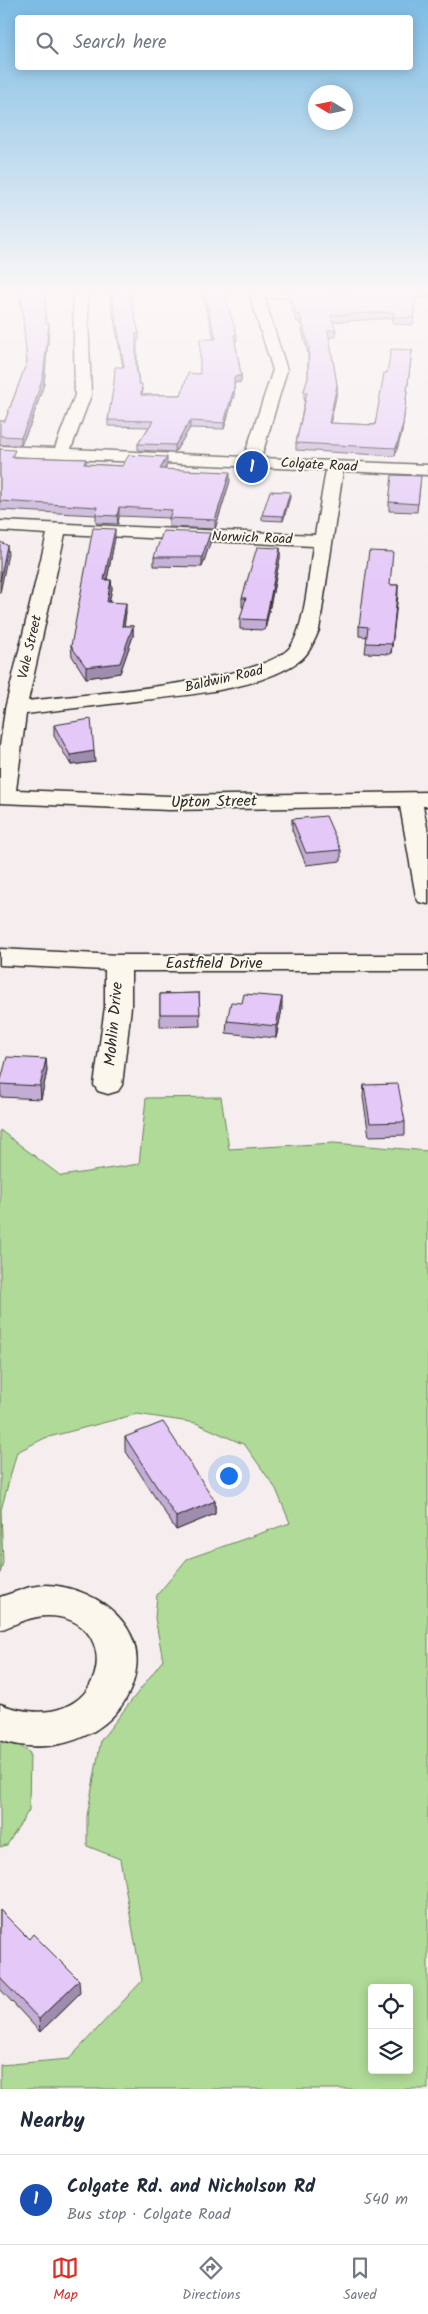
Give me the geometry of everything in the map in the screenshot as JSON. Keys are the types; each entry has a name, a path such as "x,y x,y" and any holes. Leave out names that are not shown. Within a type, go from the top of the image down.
{"street":[{"path":"61,453 83,396 83,387"},
{"path":"251,462 274,387"},
{"name":"Colgate Road","path":"0,451 428,470"},
{"name":"Baldwin Road","path":"16,709 206,685 260,672 292,657 300,649 309,630 335,466"},
{"name":"Norwich Road","path":"0,526 323,541"},
{"name":"Vale Street","path":"2,796 16,709 57,529"},
{"name":"Upton Street","path":"2,796 169,803 419,799"},
{"path":"419,799 428,897"},
{"name":"Eastfield Drive","path":"0,957 118,963 428,963"},
{"name":"Mohlin Drive","path":"108,1085 118,1007 118,963"},
{"path":"0,1614 18,1606 39,1601 61,1602 81,1608 98,1619 111,1634 117,1652 117,1670 110,1690 98,1706 82,1719 63,1727 42,1731 22,1730 0,1722"}],"green space":[{"path":"221,1097 229,1149 334,1143 428,1151 428,2089 0,2089 0,2065 69,2059 142,1981 120,1859 87,1846 87,1816 101,1740 163,1660 155,1618 157,1595 187,1559 290,1523 276,1489 245,1445 196,1423 137,1414 45,1438 17,1452 1,1510 3,1562 0,1574 0,1130 61,1176 139,1164 146,1098"},
{"path":"0,1732 30,1753 29,1810 7,1845 0,1847"}],"building":[{"path":"17,387 39,387 31,415 21,437 0,436 0,421 5,421"},
{"path":"113,387 142,387 141,395 181,395 183,387 234,387 224,423 190,421 175,445 138,444 153,421 108,420"},
{"path":"305,387 336,387 329,423 375,425 381,387 407,387 403,424 396,448 296,443 307,392 304,391"},
{"path":"0,449 15,450 12,457 86,459 84,464 122,466 129,455 167,457 160,469 230,472 215,520 169,518 172,510 119,507 117,516 96,515 97,507 0,501"},
{"path":"392,475 421,476 418,504 389,502"},
{"path":"270,491 290,492 283,516 262,515"},
{"path":"93,528 115,529 104,580 111,580 107,602 126,603 122,626 133,626 120,663 86,667 71,646"},
{"path":"163,531 210,533 202,557 154,557"},
{"path":"0,542 7,545 0,581"},
{"path":"257,547 280,548 266,620 240,619 246,598 242,598"},
{"path":"369,551 393,552 390,585 398,585 392,644 366,643 368,627 359,626"},
{"path":"91,719 94,751 70,755 54,725"},
{"path":"326,816 341,850 306,853 292,819"},
{"path":"199,993 200,1014 160,1014 160,994"},
{"path":"244,994 282,997 276,1026 227,1021 231,1002 242,1003"},
{"path":"7,1057 46,1059 40,1086 0,1084"},
{"path":"398,1084 405,1122 370,1123 364,1085"},
{"path":"163,1422 215,1501 176,1517 125,1437"},
{"path":"0,1910 29,1939 33,1934 79,1980 39,2019 0,1978"}],"place":[{"name":"Colgate Rd. and Nicholson Rd","path":"252,467"}]}
